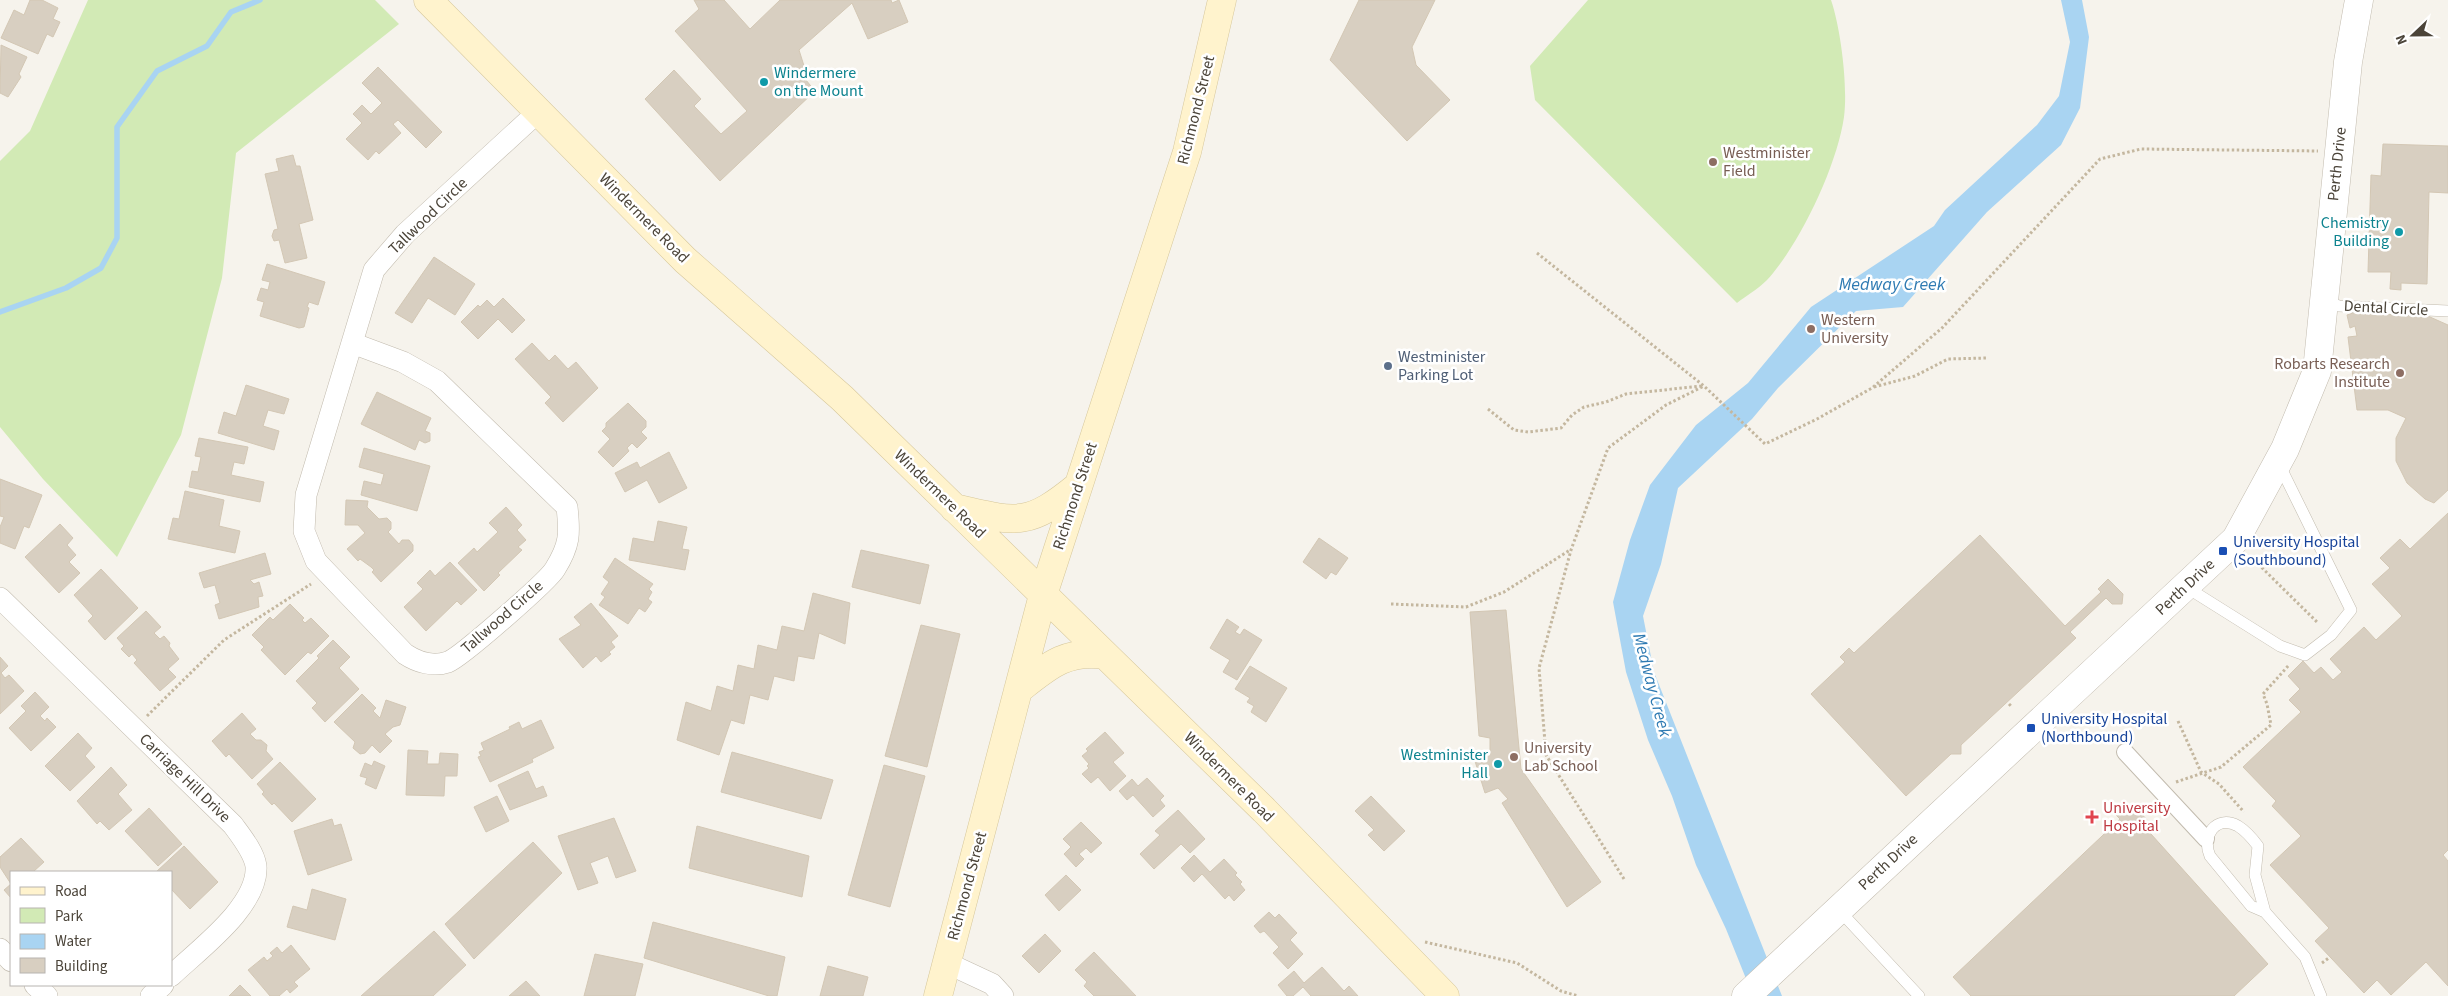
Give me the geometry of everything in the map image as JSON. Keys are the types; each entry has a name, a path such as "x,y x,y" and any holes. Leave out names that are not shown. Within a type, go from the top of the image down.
{"main road":[{"name":"Windermere Road","path":"428,0 685,260 842,398 1264,810 1445,996"},
{"name":"Richmond Street","path":"938,996 1043,595 1187,152 1222,0"},
{"path":"954,508 996,518 1012,520 1029,518 1056,504 1078,486"},
{"path":"1018,690 1041,672 1071,655 1081,653 1104,655"}],"street":[{"name":"Perth Drive","path":"1746,996 2236,538 2278,462 2317,371 2348,62 2359,0"},
{"name":"Tallwood Circle","path":"352,343 403,362 437,381 567,507 570,534 554,571 471,647 448,662 419,663 405,654 316,561 304,531 306,495 374,270 405,234 539,111"},
{"name":"Carriage Hill Drive","path":"0,598 233,825 246,843 256,864 255,884 240,911 172,975"},
{"path":"2124,752 2206,839"},
{"path":"0,949 10,960"},
{"path":"946,963 992,984 1003,996"},
{"path":"36,986 47,996"},
{"path":"151,996 162,986"}],"lane":[{"name":"Dental Circle","path":"2324,301 2338,306 2448,311"},
{"path":"2184,586 2280,646 2304,655 2331,635 2351,610 2278,462"},
{"path":"2265,912 2250,906 2210,856 2206,848 2206,839 2215,825 2223,823 2236,825 2253,840 2258,851 2255,875 2265,912 2305,957 2321,996"},
{"path":"1838,909 1919,996"}],"path":[{"path":"1537,252 1704,386 1765,444 1817,419 1872,388 1942,328 2100,159 2141,149 2314,151"},
{"path":"1872,388 1915,376 1948,359 1988,358"},
{"path":"1488,409 1514,430 1528,432 1561,428 1572,415 1584,407 1606,402 1626,394 1704,386"},
{"path":"1624,879 1546,755 1539,668 1571,550 1608,448 1666,406 1704,386"},
{"path":"2236,538 2253,559 2318,623"},
{"path":"1391,604 1466,607 1504,592 1571,550"},
{"path":"134,728 224,640 317,580 324,570"},
{"path":"2140,812 2172,783 2221,767 2271,725 2268,704 2262,694 2299,653"},
{"path":"2178,721 2201,772 2219,784 2247,815"},
{"path":"1425,942 1517,963 1561,991 1578,996"}],"green space":[{"path":"88,0 375,0 399,24 236,153 222,278 181,435 117,557 43,479 0,427 0,161 30,131"},
{"name":"Westminister Field","path":"1588,0 1831,0 1841,42 1845,90 1844,117 1834,158 1815,203 1792,246 1767,280 1737,303 1535,100 1530,66"}],"water":[{"name":"Medway Creek","path":"2061,0 2082,0 2089,37 2080,108 2061,145 1987,212 1903,307 1856,311 1778,388 1752,419 1678,488 1661,564 1643,616 1654,672 1782,996 1753,996 1726,929 1696,865 1672,796 1648,740 1626,672 1613,602 1630,540 1650,485 1696,425 1748,383 1811,307 1934,226 1945,210 2037,125 2059,96 2070,42"}],"building":[{"path":"30,0 42,0 58,8 53,19 60,22 53,37 47,34 38,54 1,38 14,10 24,15"},
{"name":"Windermere on the Mount","path":"694,0 724,0 750,29 780,0 891,0 892,3 899,0 908,22 868,39 852,3 799,50 805,69 801,74 815,91 720,181 645,99 674,70 701,99 694,106 721,134 747,111 675,31 699,9"},
{"path":"1359,0 1435,0 1412,47 1416,65 1450,100 1407,141 1330,60"},
{"path":"1,45 27,57 19,74 21,77 8,97 0,93"},
{"path":"378,67 442,132 426,148 398,120 393,124 401,133 379,154 376,151 368,160 346,139 362,123 353,114 362,105 371,114 382,103 362,83"},
{"name":"Chemistry Building","path":"2383,144 2448,146 2448,193 2429,192 2427,284 2401,283 2401,290 2390,289 2391,272 2368,272 2371,175 2381,176"},
{"path":"293,155 296,166 300,166 313,220 299,224 307,258 285,263 279,240 274,241 272,236 274,230 278,229 265,174 279,171 276,159"},
{"path":"434,257 475,284 455,315 428,298 412,323 395,313"},
{"path":"267,264 325,282 318,305 309,302 304,327 299,328 260,316 264,302 257,300 261,288 268,290 270,282 262,280"},
{"path":"503,298 525,320 512,333 498,319 478,339 461,322 478,305 480,307 487,300 494,307"},
{"name":"Robarts Research Institute","path":"2362,310 2421,313 2448,325 2448,490 2434,503 2425,499 2407,483 2396,461 2396,438 2406,418 2388,410 2357,410 2348,337 2357,336 2355,326 2350,328 2347,315"},
{"path":"532,343 549,361 555,355 568,369 576,362 598,388 563,422 545,403 551,397 515,359"},
{"path":"246,385 289,399 284,414 268,410 263,426 279,431 274,450 218,433 224,412 236,416"},
{"path":"377,392 431,418 425,431 430,433 430,441 425,443 419,440 415,450 361,424"},
{"path":"628,403 646,421 646,427 641,432 647,438 637,448 632,443 627,448 629,451 613,467 598,452 610,439 602,431 606,427 606,423"},
{"path":"199,438 248,447 244,464 234,462 231,475 264,482 260,502 189,487 192,471 198,472 201,457 195,456"},
{"path":"364,448 430,466 417,511 361,495 364,481 381,485 384,474 359,467"},
{"path":"669,452 687,488 659,503 647,480 625,492 615,473 637,462 640,468"},
{"path":"0,479 42,495 29,528 24,526 15,549 0,543 0,527 4,517 0,516"},
{"path":"185,491 224,500 219,526 240,531 235,553 168,539 173,518 179,519"},
{"path":"346,500 368,501 367,507 379,519 387,518 391,522 391,529 388,532 399,544 402,540 409,540 413,545 413,551 381,582 372,572 374,570 371,567 360,559 358,561 347,549 365,533 358,525 345,525"},
{"path":"506,507 522,525 517,530 526,540 518,547 522,550 498,573 500,575 484,591 458,563 474,548 477,552 498,532 489,523"},
{"path":"2448,513 2448,850 2443,855 2448,861 2448,986 2426,962 2391,995 2377,980 2364,993 2315,941 2329,928 2270,865 2301,836 2272,806 2276,801 2243,767 2301,712 2289,700 2300,689 2288,676 2303,661 2314,673 2321,667 2333,680 2342,672 2330,659 2364,627 2376,640 2402,616 2372,584 2390,568 2380,558 2400,539 2410,549"},
{"path":"658,521 687,527 682,549 689,550 685,570 629,560 633,538 654,542"},
{"path":"60,524 73,538 67,545 76,555 69,562 80,573 59,593 25,557"},
{"path":"1980,535 2065,626 2101,592 2098,589 2108,579 2123,594 2122,604 2112,604 2106,598 2070,632 2076,638 1961,745 1961,754 1951,754 1906,796 1811,694 1845,662 1840,657 1849,648 1854,653"},
{"path":"1319,538 1348,558 1336,575 1331,572 1326,579 1303,562"},
{"path":"861,550 929,565 920,604 852,587"},
{"path":"265,553 271,574 250,580 254,584 259,582 263,596 258,597 259,607 219,619 215,605 220,603 215,585 204,588 199,573"},
{"path":"615,558 653,584 649,589 652,592 648,599 652,602 645,612 639,608 628,624 599,605 605,597 601,594 609,582 603,577"},
{"path":"450,562 477,590 461,605 457,601 426,631 404,607 423,589 417,583 430,570 435,576"},
{"path":"101,569 138,608 105,640 88,621 93,616 74,595"},
{"path":"813,593 850,603 845,644 819,633 814,659 798,656 794,681 774,676 768,700 750,695 744,724 731,720 719,755 677,740 686,702 711,711 717,686 733,691 738,665 754,669 758,645 777,650 782,626 804,631"},
{"path":"591,603 618,636 611,642 615,647 609,652 611,654 601,662 596,656 583,668 559,639 581,625 574,617"},
{"path":"290,604 304,618 302,620 305,623 311,618 329,636 311,654 308,652 285,675 261,650 264,647 252,635 270,617 273,620"},
{"name":"Westminister Hall","path":"1506,610 1521,769 1601,882 1567,907 1502,803 1508,799 1498,788 1485,793 1474,758 1490,754 1490,738 1479,736 1470,612"},
{"path":"146,611 161,627 154,633 160,639 164,636 179,659 168,669 176,677 160,691 134,663 137,660 132,654 129,657 121,649 124,646 117,638"},
{"path":"1227,619 1239,627 1235,632 1240,635 1244,629 1262,640 1237,680 1223,672 1230,660 1210,648"},
{"path":"921,625 960,634 927,767 885,756"},
{"path":"333,640 350,657 339,668 359,689 325,722 312,708 317,703 296,681 319,658 317,656"},
{"path":"0,657 8,666 1,673 5,678 9,675 24,691 0,714"},
{"path":"1250,666 1287,688 1266,722 1251,712 1254,706 1247,702 1250,698 1235,689"},
{"path":"35,692 49,707 40,716 45,721 47,718 56,727 31,751 9,728 26,711 21,706"},
{"path":"362,694 376,708 373,711 380,718 386,700 406,707 400,725 393,727 385,734 392,741 380,753 372,745 365,753 360,754 353,748 355,742 334,722"},
{"path":"242,713 256,729 250,734 256,740 261,740 267,745 266,751 273,759 252,779 229,754 226,757 212,741"},
{"path":"541,720 554,748 532,759 533,762 490,782 478,757 481,756 479,752 484,750 481,743 510,729 509,727 519,722 522,729"},
{"path":"1105,732 1124,753 1113,762 1126,776 1110,791 1098,777 1091,783 1082,774 1089,768 1087,766 1089,764 1082,756 1088,751 1086,749"},
{"path":"78,733 92,748 85,756 95,767 70,791 45,766"},
{"path":"408,750 428,751 427,764 439,764 440,753 458,754 457,776 445,776 444,796 406,795"},
{"path":"732,752 833,780 821,819 721,792"},
{"path":"374,761 385,766 376,789 365,784 367,778 360,776 365,763 372,766"},
{"path":"280,762 316,799 292,822 274,803 272,805 262,794 264,792 257,784"},
{"path":"884,765 925,776 890,907 848,895"},
{"path":"111,767 127,785 118,794 132,810 109,830 100,821 97,824 77,801"},
{"path":"528,771 536,789 543,786 547,796 510,810 498,785"},
{"path":"1147,778 1164,796 1160,800 1165,806 1153,817 1133,795 1127,800 1119,791 1132,779 1138,786"},
{"path":"497,796 509,821 486,832 474,807"},
{"path":"1371,796 1405,831 1384,851 1368,835 1374,830 1355,811"},
{"path":"2133,804 2147,820 2142,824 2268,964 2234,996 1971,996 1953,977 2120,819 2116,815"},
{"path":"149,808 182,844 158,866 125,831"},
{"path":"1178,810 1205,839 1190,853 1181,844 1154,869 1140,854 1160,835 1155,831"},
{"path":"614,818 636,871 616,878 608,856 590,863 598,883 578,890 558,836"},
{"path":"332,819 334,826 341,824 352,860 308,875 294,831"},
{"path":"1081,822 1102,843 1091,853 1086,848 1079,854 1084,859 1076,867 1064,854 1071,847 1063,839"},
{"path":"697,826 809,856 802,897 689,868"},
{"path":"21,838 44,862 34,871 10,871 10,882 0,867 0,857"},
{"path":"533,842 562,873 474,959 445,924"},
{"path":"184,846 218,882 190,909 172,890 172,871 157,871"},
{"path":"1194,855 1210,872 1224,859 1237,873 1235,875 1242,882 1240,884 1245,890 1234,901 1229,895 1225,899 1202,874 1194,882 1181,868"},
{"path":"1066,875 1081,890 1059,911 1045,895"},
{"path":"10,885 10,897 4,890"},
{"path":"312,889 346,899 335,940 287,927 293,906 307,910"},
{"path":"1269,912 1275,918 1279,914 1297,933 1290,940 1303,954 1288,969 1273,953 1279,947 1264,931 1260,933 1254,926"},
{"path":"653,922 785,957 777,996 769,996 644,958"},
{"path":"434,931 466,965 433,996 361,996"},
{"path":"1045,934 1061,951 1039,973 1022,956"},
{"path":"291,945 310,969 294,982 298,986 290,993 287,989 279,996 270,996 248,970 264,957 267,961 273,956 270,953 277,947 282,953"},
{"path":"1094,952 1136,996 1094,996 1084,986 1087,982 1075,970"},
{"path":"595,954 643,964 635,996 584,996"},
{"path":"828,966 868,977 863,996 820,996"},
{"path":"1322,967 1344,991 1349,986 1358,996 1311,996 1303,987 1293,996 1287,996 1278,985 1294,971 1304,983"},
{"path":"526,981 540,996 509,996"},
{"path":"240,985 251,996 229,996"}],"waterway":[{"path":"0,312 66,288 101,268 117,238 117,127 157,71 207,46 231,12 260,0"}],"place":[{"name":"Windermere on the Mount","path":"764,82"},
{"name":"Westminister Field","path":"1713,162"},
{"name":"Chemistry Building","path":"2399,232"},
{"name":"Western University","path":"1811,329"},
{"name":"Westminister Parking Lot","path":"1388,366"},
{"name":"Robarts Research Institute","path":"2400,373"},
{"name":"University Hospital (Southbound)","path":"2223,551"},
{"name":"University Hospital (Northbound)","path":"2031,728"},
{"name":"University Lab School","path":"1514,757"},
{"name":"Westminister Hall","path":"1498,764"},
{"name":"University Hospital","path":"2092,817"}]}
